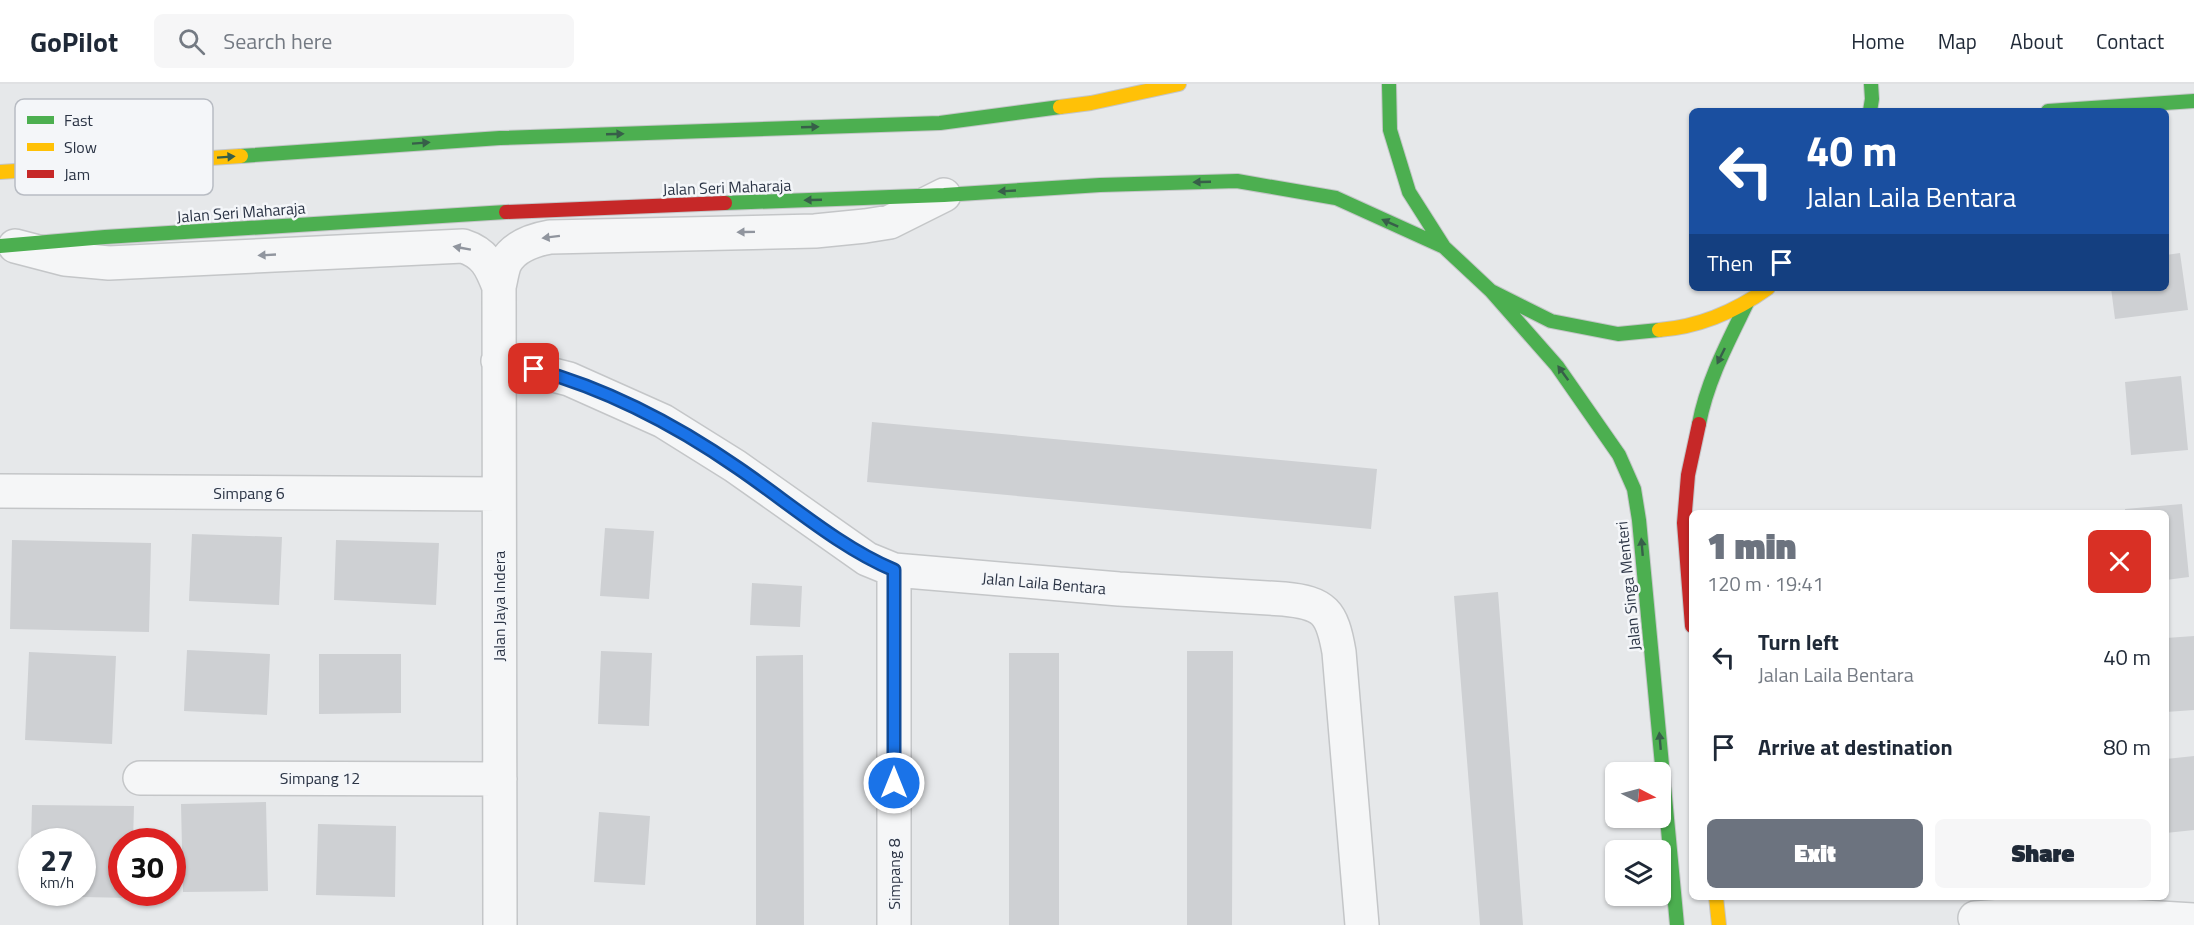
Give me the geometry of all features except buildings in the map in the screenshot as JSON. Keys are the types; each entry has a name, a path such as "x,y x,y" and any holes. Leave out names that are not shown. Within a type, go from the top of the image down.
{"main road":[{"path":"213,158 500,138 940,123 1090,103 1179,84"},
{"path":"1389,84 1390,130 1409,192 1444,247 1491,291 1551,321 1618,334 1685,328 1747,303 1764,291"},
{"path":"1870,108 1871,84"},
{"path":"2092,108 2194,101"},
{"path":"0,172 15,171"},
{"name":"Jalan Seri Maharaja","path":"5,245 500,212 1237,181 1336,198 1444,247"},
{"name":"Jalan Singa Menteri","path":"1491,291 1557,366 1578,394 1619,455 1634,489 1639,520 1677,925"},
{"path":"1689,587 1684,522 1693,442 1716,367 1747,303"},
{"path":"1716,900 1719,925"}],"street":[{"path":"499,287 505,262 517,249 532,240 550,237 814,231 865,226 890,222 944,195"},
{"path":"5,245 65,259 109,263 462,246 483,256 491,266 499,287"},
{"name":"Jalan Jaya Indera","path":"499,287 500,925"},
{"name":"Jalan Laila Bentara","path":"498,362 569,379 663,421 735,466 867,559 894,570 1119,589 1308,601 1323,610 1335,627 1339,652 1362,925"},
{"name":"Simpang 6","path":"0,491 498,494"},
{"name":"Simpang 8","path":"894,570 894,925"},
{"name":"Simpang 12","path":"140,778 500,779"},
{"path":"1975,918 2061,912 2194,920"}],"traffic: fast":[{"path":"1389,84 1390,130 1409,192 1444,247 1491,291 1551,321 1618,334 1659,330"},
{"path":"1870,108 1871,84"},
{"path":"2092,108 2194,101"},
{"path":"241,156 500,138 940,123 1060,107"},
{"path":"725,203 944,195 1100,185 1237,181 1336,198 1444,247"},
{"path":"0,246 105,237 506,212"},
{"path":"1491,291 1557,366 1619,455 1634,489 1639,520 1677,925"},
{"path":"1699,424 1707,392 1747,303"}],"traffic: slow":[{"path":"1060,107 1091,103 1179,84"},
{"path":"213,158 241,156"},
{"path":"0,172 15,171"},
{"path":"1659,330 1688,325 1730,311 1763,291"},
{"path":"1716,900 1719,925"}],"traffic: jam":[{"path":"506,212 725,203"},
{"path":"1689,587 1684,523 1688,475 1699,424"}],"route":[{"path":"534,369 569,379 663,421 735,466 867,559 894,570 894,783"}]}
